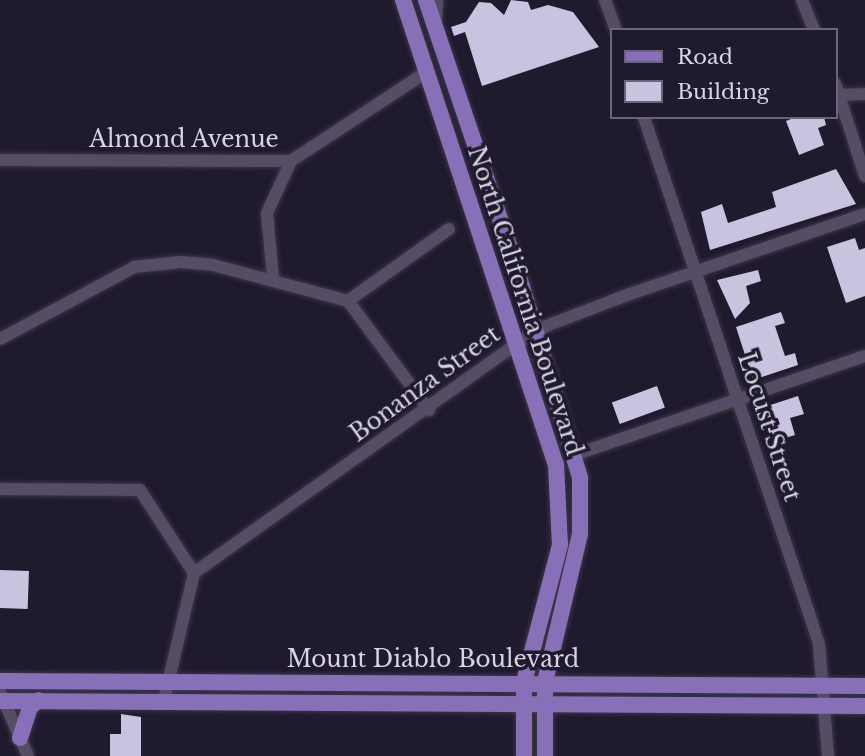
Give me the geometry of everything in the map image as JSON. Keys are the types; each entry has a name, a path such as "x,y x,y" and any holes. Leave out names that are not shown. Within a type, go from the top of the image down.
{"main road":[{"name":"North California Boulevard","path":"402,0 556,464 561,504 560,545 524,682 521,702 524,756"},
{"name":"North California Boulevard","path":"426,0 574,455 580,534 545,682 545,756"},
{"name":"Mount Diablo Boulevard","path":"0,681 545,682 827,688 865,686"},
{"name":"Mount Diablo Boulevard","path":"1,698 865,706"},
{"path":"19,738 30,707 39,700"}],"street":[{"path":"436,25 437,0"},
{"path":"605,0 615,28"},
{"path":"802,0 813,28"},
{"name":"Almond Avenue","path":"0,160 291,161 425,74"},
{"path":"865,94 837,89 865,176"},
{"name":"Locust Street","path":"645,119 819,643 827,688 828,756"},
{"path":"273,278 267,213 291,161"},
{"name":"Bonanza Street","path":"194,573 429,410 535,331 696,271 865,214"},
{"path":"348,301 449,229"},
{"path":"0,339 142,265 181,262 273,278 348,301 429,410"},
{"path":"574,455 865,356"},
{"path":"0,488 140,490 194,573 166,681 164,699"},
{"path":"1,698 28,756"}],"building":[{"path":"511,0 528,2 531,10 548,5 573,12 599,47 482,86 465,32 454,36 451,27 466,22 479,2 491,3 504,15"},
{"path":"824,119 826,125 818,128 824,145 799,155 786,121"},
{"path":"836,169 856,204 710,250 701,212 722,204 728,223 776,207 772,192"},
{"path":"855,238 859,250 865,248 865,296 846,303 827,247"},
{"path":"758,270 761,281 746,286 750,303 735,319 717,280"},
{"path":"781,312 785,323 775,326 785,356 795,353 798,365 753,380 736,327"},
{"path":"657,386 665,408 620,424 612,402"},
{"path":"798,396 804,414 790,418 795,435 772,442 761,408"},
{"path":"0,570 29,571 28,609 0,608"},
{"path":"121,714 141,717 141,756 110,756 110,734 121,734"}]}
